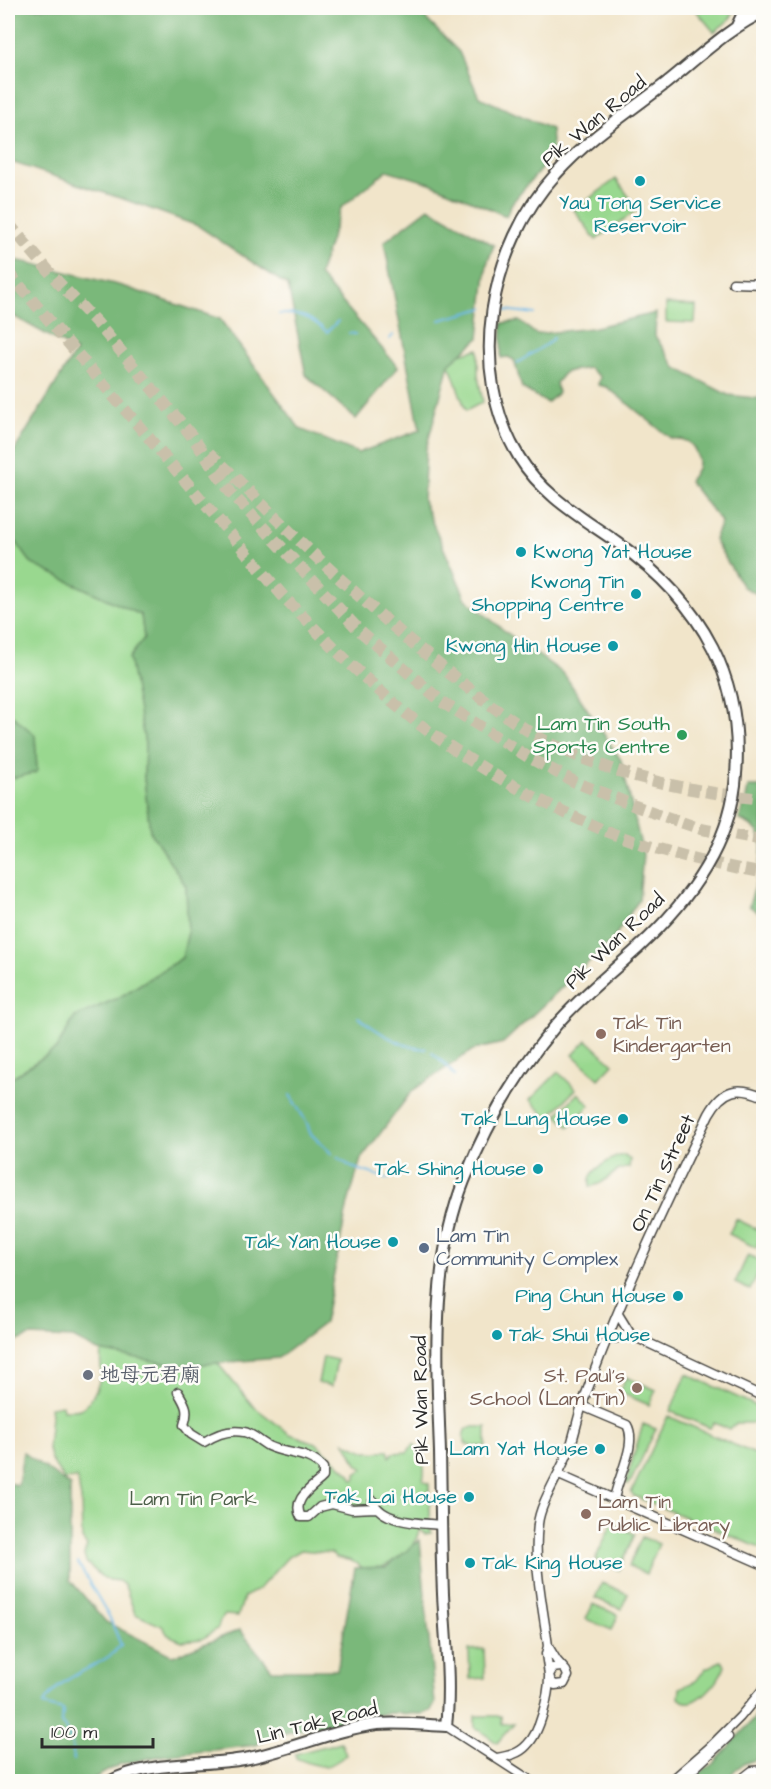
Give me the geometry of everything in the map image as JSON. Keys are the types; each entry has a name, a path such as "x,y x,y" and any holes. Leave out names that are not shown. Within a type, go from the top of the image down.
{"main road":[{"path":"736,28 743,13 742,8"},
{"name":"Pik Wan Road","path":"446,1726 437,1333 444,1258 461,1190 482,1141 520,1073 556,1025 596,984 651,936 695,886 712,858 721,836 733,797 735,779 735,723 730,688 700,625 683,600 664,581 631,553 554,499 529,471 516,452 498,410 493,383 490,350 493,314 503,263 516,230 554,176 577,153 736,28 763,10"},
{"name":"Lin Tak Road","path":"109,1782 128,1774 160,1768 245,1759 377,1724 446,1726"}],"street":[{"path":"733,283 764,284"},
{"name":"On Tin Street","path":"497,1758 518,1752 532,1739 545,1702 549,1676 546,1654 548,1646 538,1560 537,1525 559,1475 582,1406 618,1314 663,1211 713,1106 725,1094 735,1090 745,1089 764,1097"},
{"path":"618,1314 631,1335 764,1396"},
{"path":"608,1340 631,1335"},
{"path":"178,1392 188,1407 188,1416 184,1425 191,1434 204,1442 216,1434 228,1431 246,1432 279,1451 292,1452 317,1461 323,1468 323,1477 307,1490 299,1501 298,1511 301,1517 309,1516 321,1507 332,1504 352,1509 375,1504 390,1517 441,1525"},
{"path":"582,1406 627,1425 631,1434 631,1444 614,1500"},
{"path":"559,1475 764,1565"},
{"path":"548,1646 568,1676 564,1684 555,1685 549,1676 553,1668 561,1667"},
{"path":"670,1782 732,1725 764,1688"},
{"path":"679,1782 713,1753 744,1721 764,1695"},
{"name":"Lin Tak Road","path":"446,1726 497,1758 522,1778 533,1782"},
{"path":"738,1782 752,1771 764,1770"}],"green space":[{"path":"8,8 427,8 426,19 459,52 479,97 551,129 553,155 512,203 506,216 430,183 387,170 341,208 319,275 398,367 356,419 306,375 288,286 198,226 8,161"},
{"path":"694,8 734,8 730,19 714,32"},
{"path":"616,179 638,209 596,240 574,210"},
{"path":"429,208 494,245 487,264 479,338 449,364 426,449 423,501 466,599 506,632 564,674 621,760 643,854 639,900 613,939 503,1043 473,1050 412,1091 361,1159 348,1203 324,1323 278,1358 181,1366 98,1351 73,1338 30,1336 8,1345 8,1080 56,1049 75,1017 120,997 182,958 188,932 186,886 150,831 144,778 145,744 129,658 144,638 141,615 32,564 14,539 8,537 8,461 76,351 8,313 8,259 122,286 220,319 300,429 358,453 420,430 384,242"},
{"path":"666,304 696,306 695,323 666,322"},
{"path":"656,313 655,336 676,368 728,395 763,399 763,597 743,587 714,540 721,522 689,481 698,465 696,452 691,444 669,437 607,387 598,385 600,377 589,368 565,372 556,383 558,393 547,403 522,388 514,360 508,357 501,358 502,323 519,321 536,334 591,328"},
{"path":"424,332 457,355 478,349 478,376 483,402 466,411 451,369"},
{"path":"8,537 14,539 32,564 141,615 144,638 139,711 145,744 144,778 150,831 186,886 188,932 182,958 120,997 75,1017 56,1049 8,1080 8,773 14,778 37,772 35,735 8,712"},
{"path":"8,712 35,735 37,772 14,778 8,773"},
{"path":"748,787 763,787 763,916 749,906 762,848 758,832 739,819"},
{"path":"587,1040 613,1064 599,1079 573,1055"},
{"path":"558,1072 576,1089 548,1118 530,1100"},
{"path":"578,1093 590,1105 569,1127 557,1115"},
{"path":"625,1155 630,1160 629,1168 618,1170 601,1183 590,1186 590,1177 597,1169 612,1159"},
{"path":"736,1219 763,1232 756,1248 729,1234"},
{"path":"748,1255 763,1262 750,1290 735,1283"},
{"name":"Lam Tin Park","path":"102,1344 215,1360 253,1406 290,1434 316,1443 350,1474 353,1480 356,1479 356,1474 363,1469 357,1464 345,1442 360,1450 370,1452 388,1450 390,1457 393,1453 407,1452 414,1444 423,1461 423,1481 429,1484 431,1533 424,1534 420,1528 414,1545 406,1554 375,1571 336,1557 331,1553 301,1550 287,1558 258,1590 244,1597 238,1616 225,1615 218,1628 202,1639 182,1641 168,1635 162,1626 135,1614 125,1586 119,1581 104,1579 86,1562 84,1555 87,1546 82,1539 81,1499 77,1478 64,1480 51,1460 48,1449 50,1407 62,1405 63,1410 75,1410 89,1402 101,1373"},
{"path":"323,1357 337,1360 332,1386 318,1383"},
{"path":"687,1374 763,1409 763,1423 737,1423 729,1429 714,1423 710,1428 670,1411"},
{"path":"626,1377 656,1390 649,1405 619,1392"},
{"path":"668,1416 755,1454 759,1446 763,1444 763,1547 760,1548 631,1493"},
{"path":"643,1424 656,1429 630,1483 627,1484 626,1482"},
{"path":"472,1427 486,1427 486,1446 472,1447 466,1444 463,1437 465,1430"},
{"path":"23,1452 70,1486 70,1580 106,1622 173,1656 240,1630 272,1670 337,1670 355,1568 386,1567 420,1540 435,1704 431,1711 422,1714 386,1713 273,1736 256,1745 161,1756 120,1764 89,1781 8,1781 8,1483 18,1485"},
{"path":"612,1523 635,1534 619,1570 595,1560"},
{"path":"642,1537 659,1544 646,1574 629,1566"},
{"path":"602,1583 628,1594 621,1609 595,1598"},
{"path":"593,1604 618,1615 612,1630 586,1619"},
{"path":"484,1649 485,1678 470,1679 469,1650"},
{"path":"721,1661 725,1665 713,1686 706,1693 692,1702 685,1702 679,1698 680,1688 696,1681 706,1668"},
{"path":"760,1712 763,1714 763,1760 742,1765 727,1781 688,1781 714,1763"},
{"path":"475,1716 501,1716 502,1724 514,1723 497,1743 475,1727"},
{"path":"341,1742 346,1755 333,1764 322,1766 296,1758 295,1754"}],"waterway":[{"path":"440,320 484,308"},
{"path":"505,310 535,314"},
{"path":"279,314 305,317 327,332 338,321"},
{"path":"349,333 355,334"},
{"path":"390,339 393,335"},
{"path":"517,363 553,338"},
{"path":"358,1017 398,1042 426,1049"},
{"path":"432,1053 455,1076"},
{"path":"290,1095 307,1123 310,1133 332,1154"},
{"path":"337,1157 351,1167 389,1179"},
{"path":"74,1760 71,1740 62,1723 63,1710 43,1705 58,1687 111,1655 121,1645 109,1616 78,1563"}],"tunnel":[{"path":"8,223 58,282 98,324 191,435 231,493 357,628 442,702 528,757 575,782 701,829 764,841"},
{"path":"8,272 283,596 319,634 396,706 456,750 496,775 581,820 601,829 681,855 764,874"},
{"path":"209,453 388,622 453,676 530,732 567,752 621,772 707,792 764,799"}],"place":[{"name":"Yau Tong Service Reservoir","path":"640,181"},
{"name":"Kwong Yat House","path":"521,552"},
{"name":"Kwong Tin Shopping Centre","path":"636,594"},
{"name":"Kwong Hin House","path":"613,646"},
{"name":"Lam Tin South Sports Centre","path":"682,735"},
{"name":"Tak Tin Kindergarten","path":"601,1034"},
{"name":"Tak Lung House","path":"623,1119"},
{"name":"Tak Shing House","path":"538,1169"},
{"name":"Tak Yan House","path":"393,1242"},
{"name":"Lam Tin Community Complex","path":"424,1248"},
{"name":"Ping Chun House","path":"678,1296"},
{"name":"Tak Shui House","path":"497,1335"},
{"name":"地母元君廟","path":"88,1375"},
{"name":"St. Paul's School (Lam Tin)","path":"637,1388"},
{"name":"Lam Yat House","path":"600,1449"},
{"name":"Tak Lai House","path":"469,1497"},
{"name":"Lam Tin Public Library","path":"586,1514"},
{"name":"Tak King House","path":"470,1563"}]}
